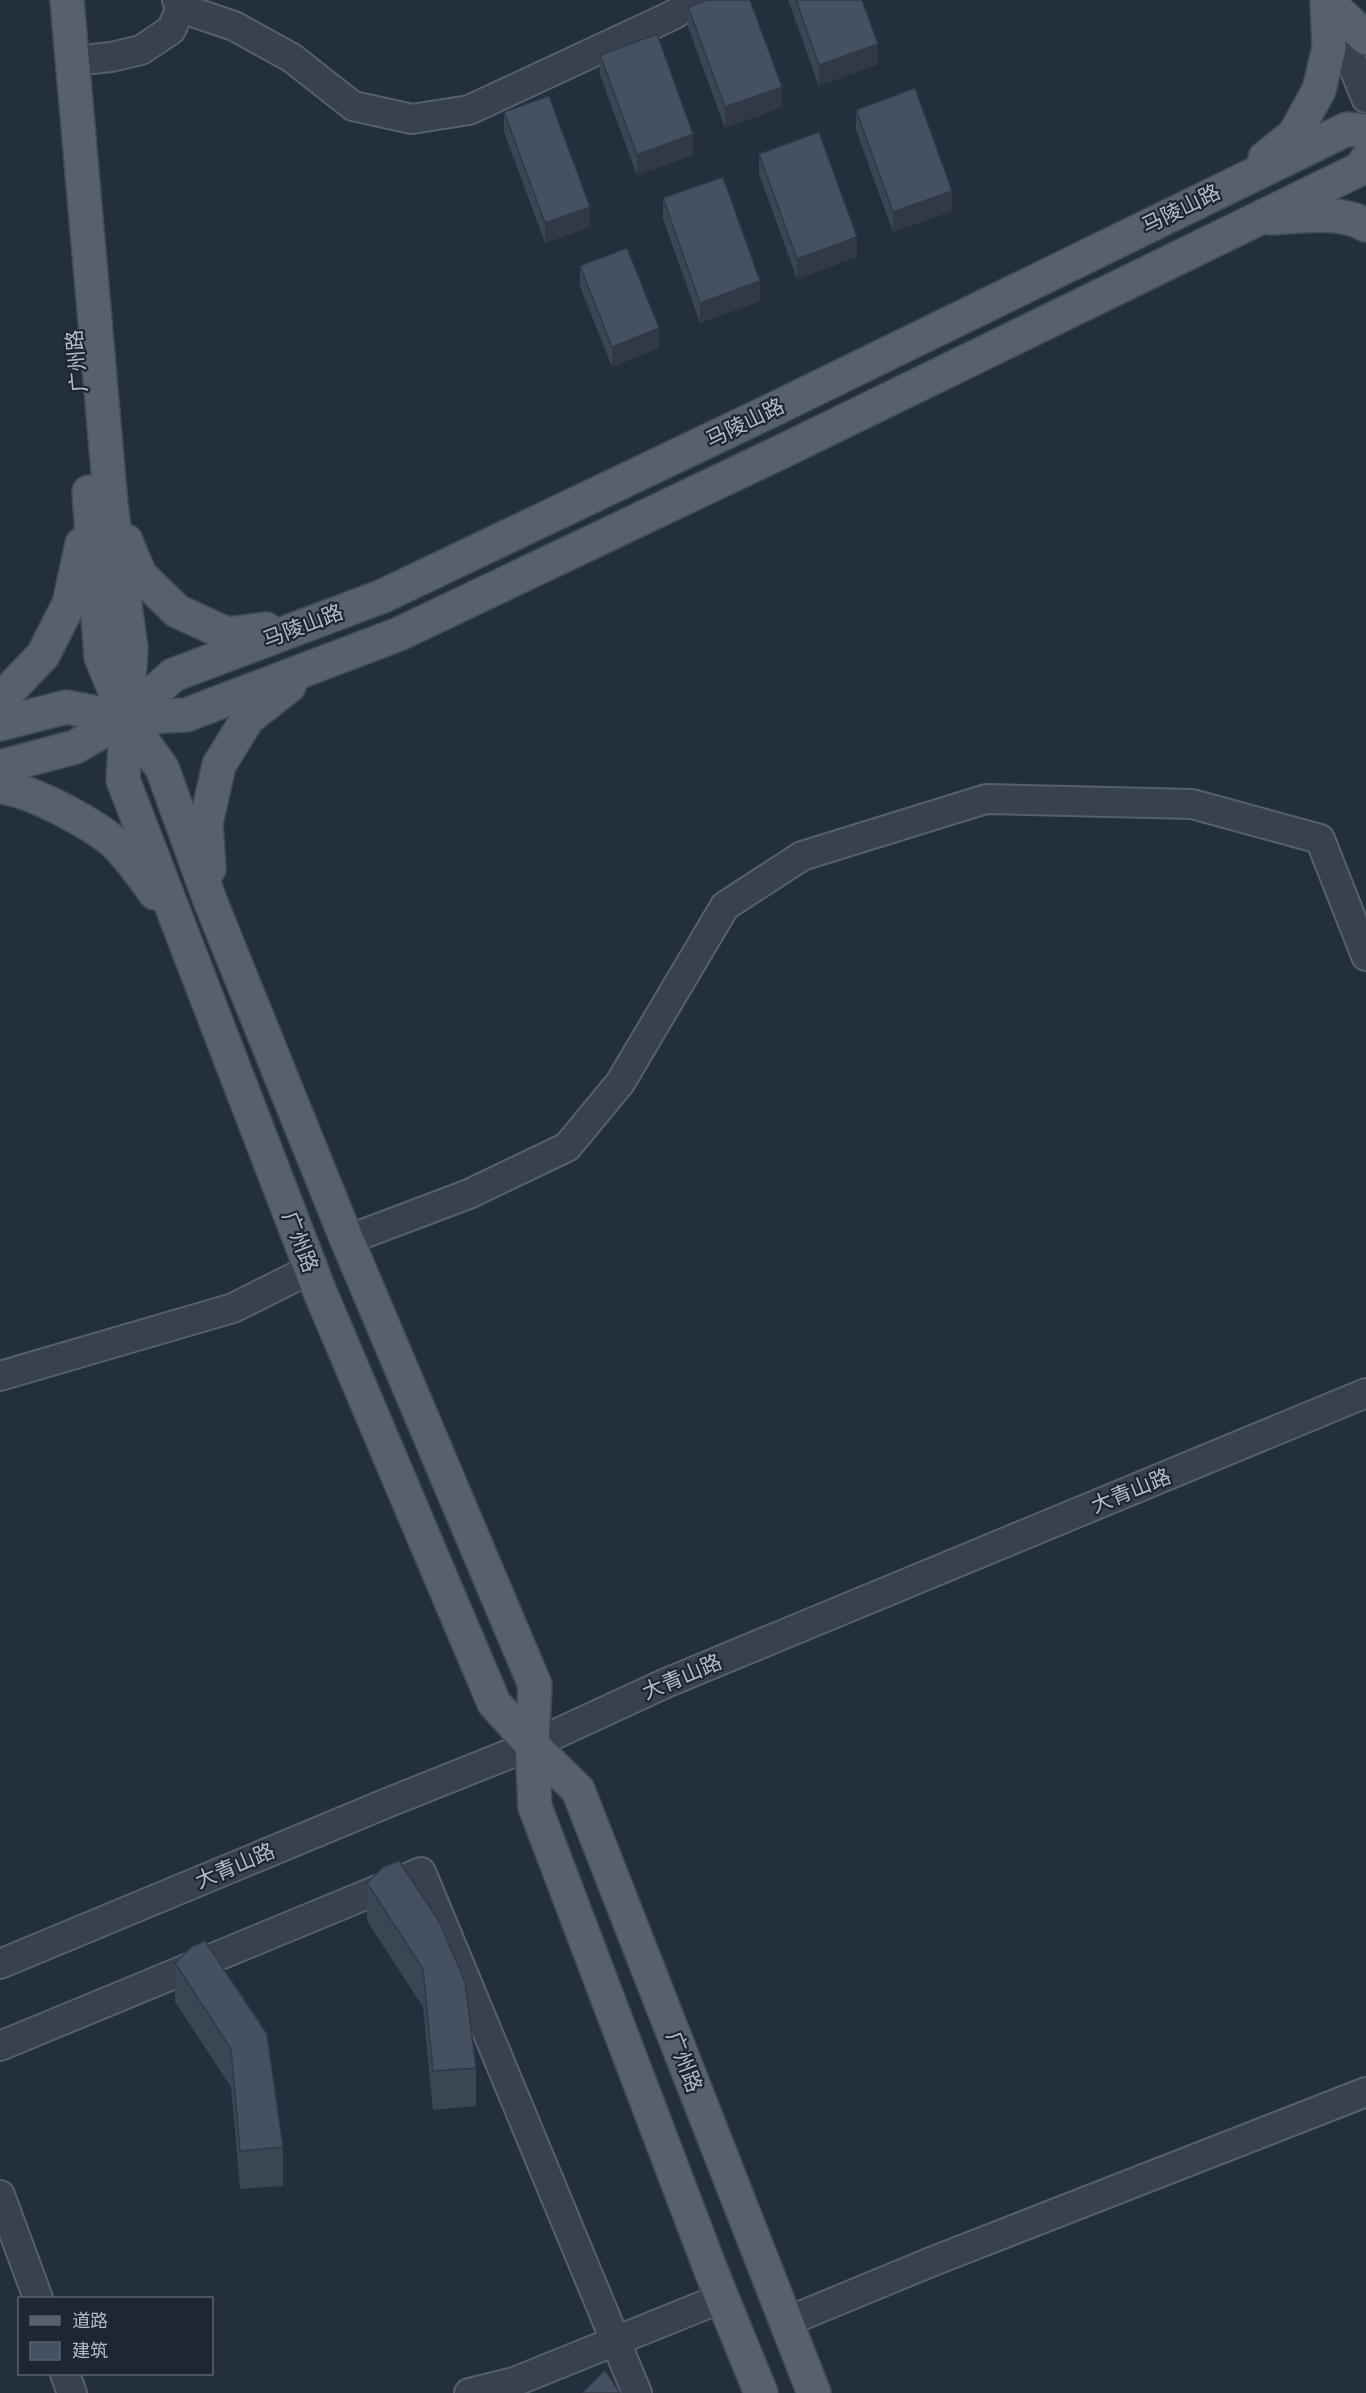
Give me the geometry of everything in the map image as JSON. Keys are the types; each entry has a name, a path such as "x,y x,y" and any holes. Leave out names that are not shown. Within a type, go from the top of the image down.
{"main road":[{"name":"广州路","path":"46,0 101,508 131,648 123,780 311,1269 494,1703 532,1745 578,1790 814,2393"},
{"name":"广州路","path":"67,0 73,61 101,508"},
{"path":"1327,1 1366,38"},
{"path":"1228,186 1294,135 1319,90 1329,48 1327,1"},
{"name":"马陵山路","path":"0,767 75,747 126,718 173,675 383,596 756,418 1347,129 1366,131"},
{"name":"马陵山路","path":"0,724 66,707 126,718 186,715 420,624 772,456 1362,168 1366,160"},
{"path":"1254,220 1315,215 1356,219 1366,225"},
{"path":"101,508 140,575 177,611 227,634 312,623"},
{"path":"0,700 43,656 69,603 101,508"},
{"path":"211,903 206,823 219,765 248,718 315,666"},
{"name":"广州路","path":"126,718 162,768 211,903 346,1240 535,1684 532,1745 536,1807 722,2298 761,2393"},
{"path":"0,788 14,789 71,813 119,847 175,918"}],"street":[{"path":"73,61 111,57 141,50 171,30 179,4 234,26 292,58 353,106 412,118 469,110 673,15 697,0"},
{"path":"1327,1 1366,98"},
{"path":"346,1240 469,1194 567,1147 620,1083 725,906 802,856 986,799 1192,804 1320,839 1366,956"},
{"path":"0,1377 233,1308 311,1269"},
{"name":"大青山路","path":"0,1964 376,1807 532,1745 666,1683 1366,1394"},
{"path":"0,2046 421,1872 637,2393"},
{"path":"786,2322 930,2262 1366,2092"},
{"path":"0,2195 38,2297"},
{"path":"469,2393 514,2382 722,2298"},
{"path":"66,2375 72,2393"}],"building":[{"path":"707,0 750,0 782,87 725,107 688,7"},
{"path":"796,0 862,0 878,44 819,65"},
{"path":"657,34 693,134 637,155 600,55"},
{"path":"915,88 952,191 893,212 856,110"},
{"path":"549,96 590,207 545,223 504,112"},
{"path":"819,132 857,237 797,259 759,154"},
{"path":"723,177 760,281 700,303 663,198"},
{"path":"627,248 659,328 612,347 580,266"},
{"path":"399,1861 439,1921 465,1982 476,2068 433,2071 423,1969 367,1883 383,1867"},
{"path":"205,1941 267,2034 283,2147 240,2151 231,2049 175,1963 193,1946"},
{"path":"605,2370 620,2393 582,2393"}]}
